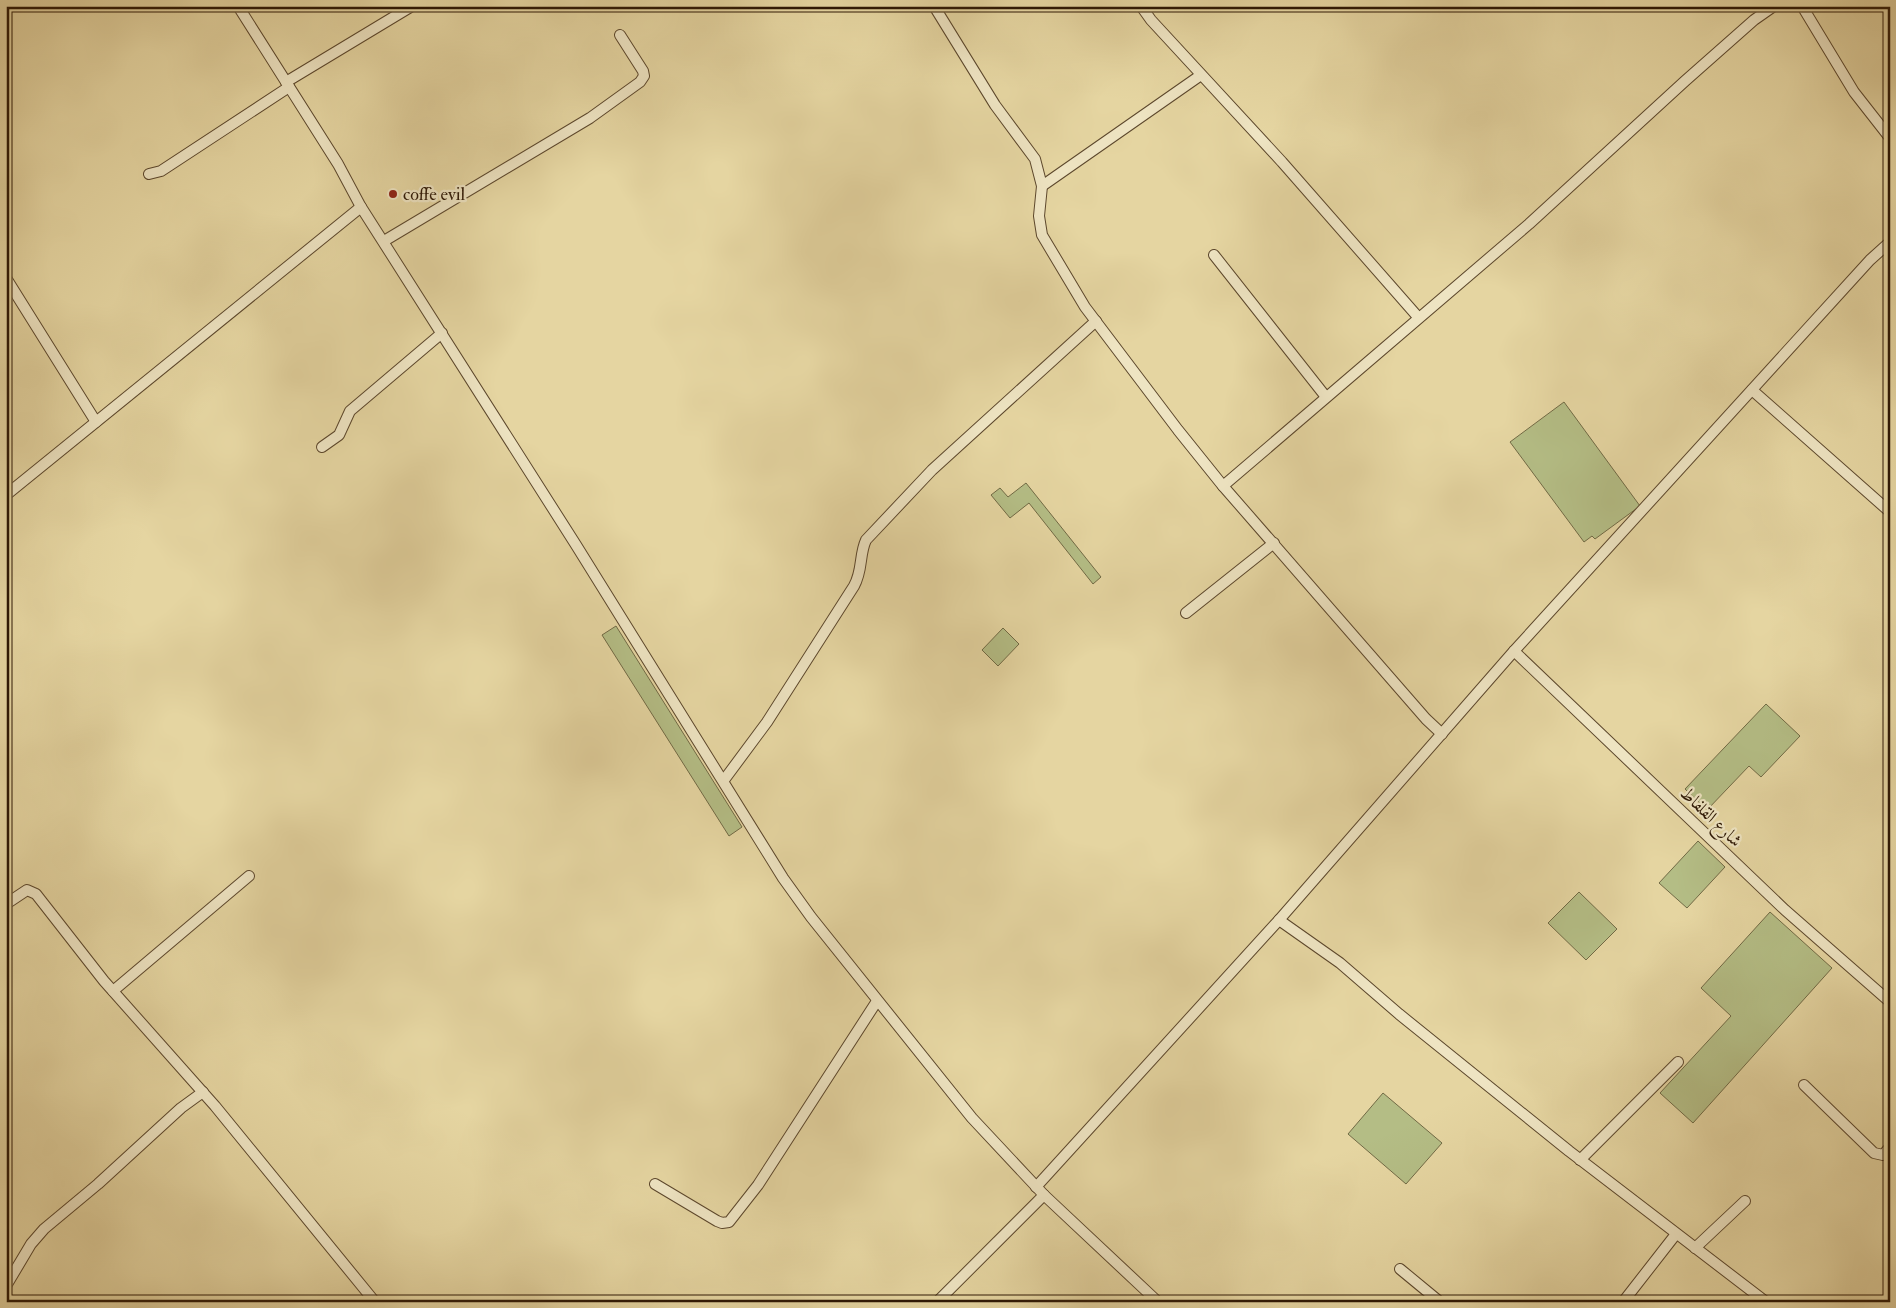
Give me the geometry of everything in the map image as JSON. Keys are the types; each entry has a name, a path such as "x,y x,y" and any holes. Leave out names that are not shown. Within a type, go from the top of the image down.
{"street":[{"path":"238,6 338,164 361,207 724,780 783,878 811,917 972,1118 1044,1195 1158,1302"},
{"path":"149,174 162,171 288,84 412,6"},
{"path":"934,6 995,105 1035,160 1042,186 1039,216 1042,236 1096,321 1178,430 1223,486 1426,719 1442,734"},
{"path":"1141,6 1418,317"},
{"path":"1223,486 1418,317 1529,224 1692,75 1754,20 1774,6"},
{"path":"1806,7 1854,92 1890,138"},
{"path":"384,241 590,118 640,82 644,76 643,70 620,35"},
{"path":"1042,186 1202,75"},
{"path":"6,495 361,207"},
{"path":"1036,1187 1279,920 1514,651 1870,260 1890,242"},
{"path":"1214,255 1326,397"},
{"path":"6,278 96,422"},
{"path":"724,780 767,722 854,586 861,574 863,545 866,540 932,470 1096,321"},
{"path":"322,447 339,435 350,411 442,333"},
{"path":"1752,390 1890,512"},
{"path":"1186,612 1274,543"},
{"name":"شارع القلفاط","path":"1514,651 1785,910 1890,1002"},
{"path":"113,991 249,876"},
{"path":"6,904 27,890 36,894 113,991 203,1092 305,1214 375,1302"},
{"path":"1279,920 1340,963 1399,1014 1580,1160 1766,1302"},
{"path":"656,1184 717,1221 729,1222 758,1185 878,1001"},
{"path":"1580,1160 1678,1062"},
{"path":"1804,1085 1874,1153 1883,1155 1890,1147"},
{"path":"6,1286 31,1244 44,1229 98,1184 181,1108 203,1092"},
{"path":"937,1302 1044,1195"},
{"path":"1695,1248 1745,1200"},
{"path":"1623,1302 1676,1234"},
{"path":"1400,1269 1440,1302"}],"green space":[{"path":"1564,402 1640,506 1595,539 1592,536 1584,542 1510,442"},
{"path":"1026,483 1101,577 1093,584 1029,503 1010,518 991,495 1000,488 1008,497"},
{"path":"616,626 742,827 729,836 602,635"},
{"path":"1003,628 1019,644 998,666 982,650"},
{"path":"1766,704 1800,736 1761,777 1749,766 1707,810 1685,789"},
{"path":"1698,841 1725,867 1687,908 1659,883"},
{"path":"1579,892 1617,929 1586,960 1548,923"},
{"path":"1770,912 1832,968 1693,1123 1660,1093 1731,1016 1701,988"},
{"path":"1383,1093 1442,1143 1406,1184 1348,1134"}],"place":[{"name":"coffe evil","path":"393,194"}]}
